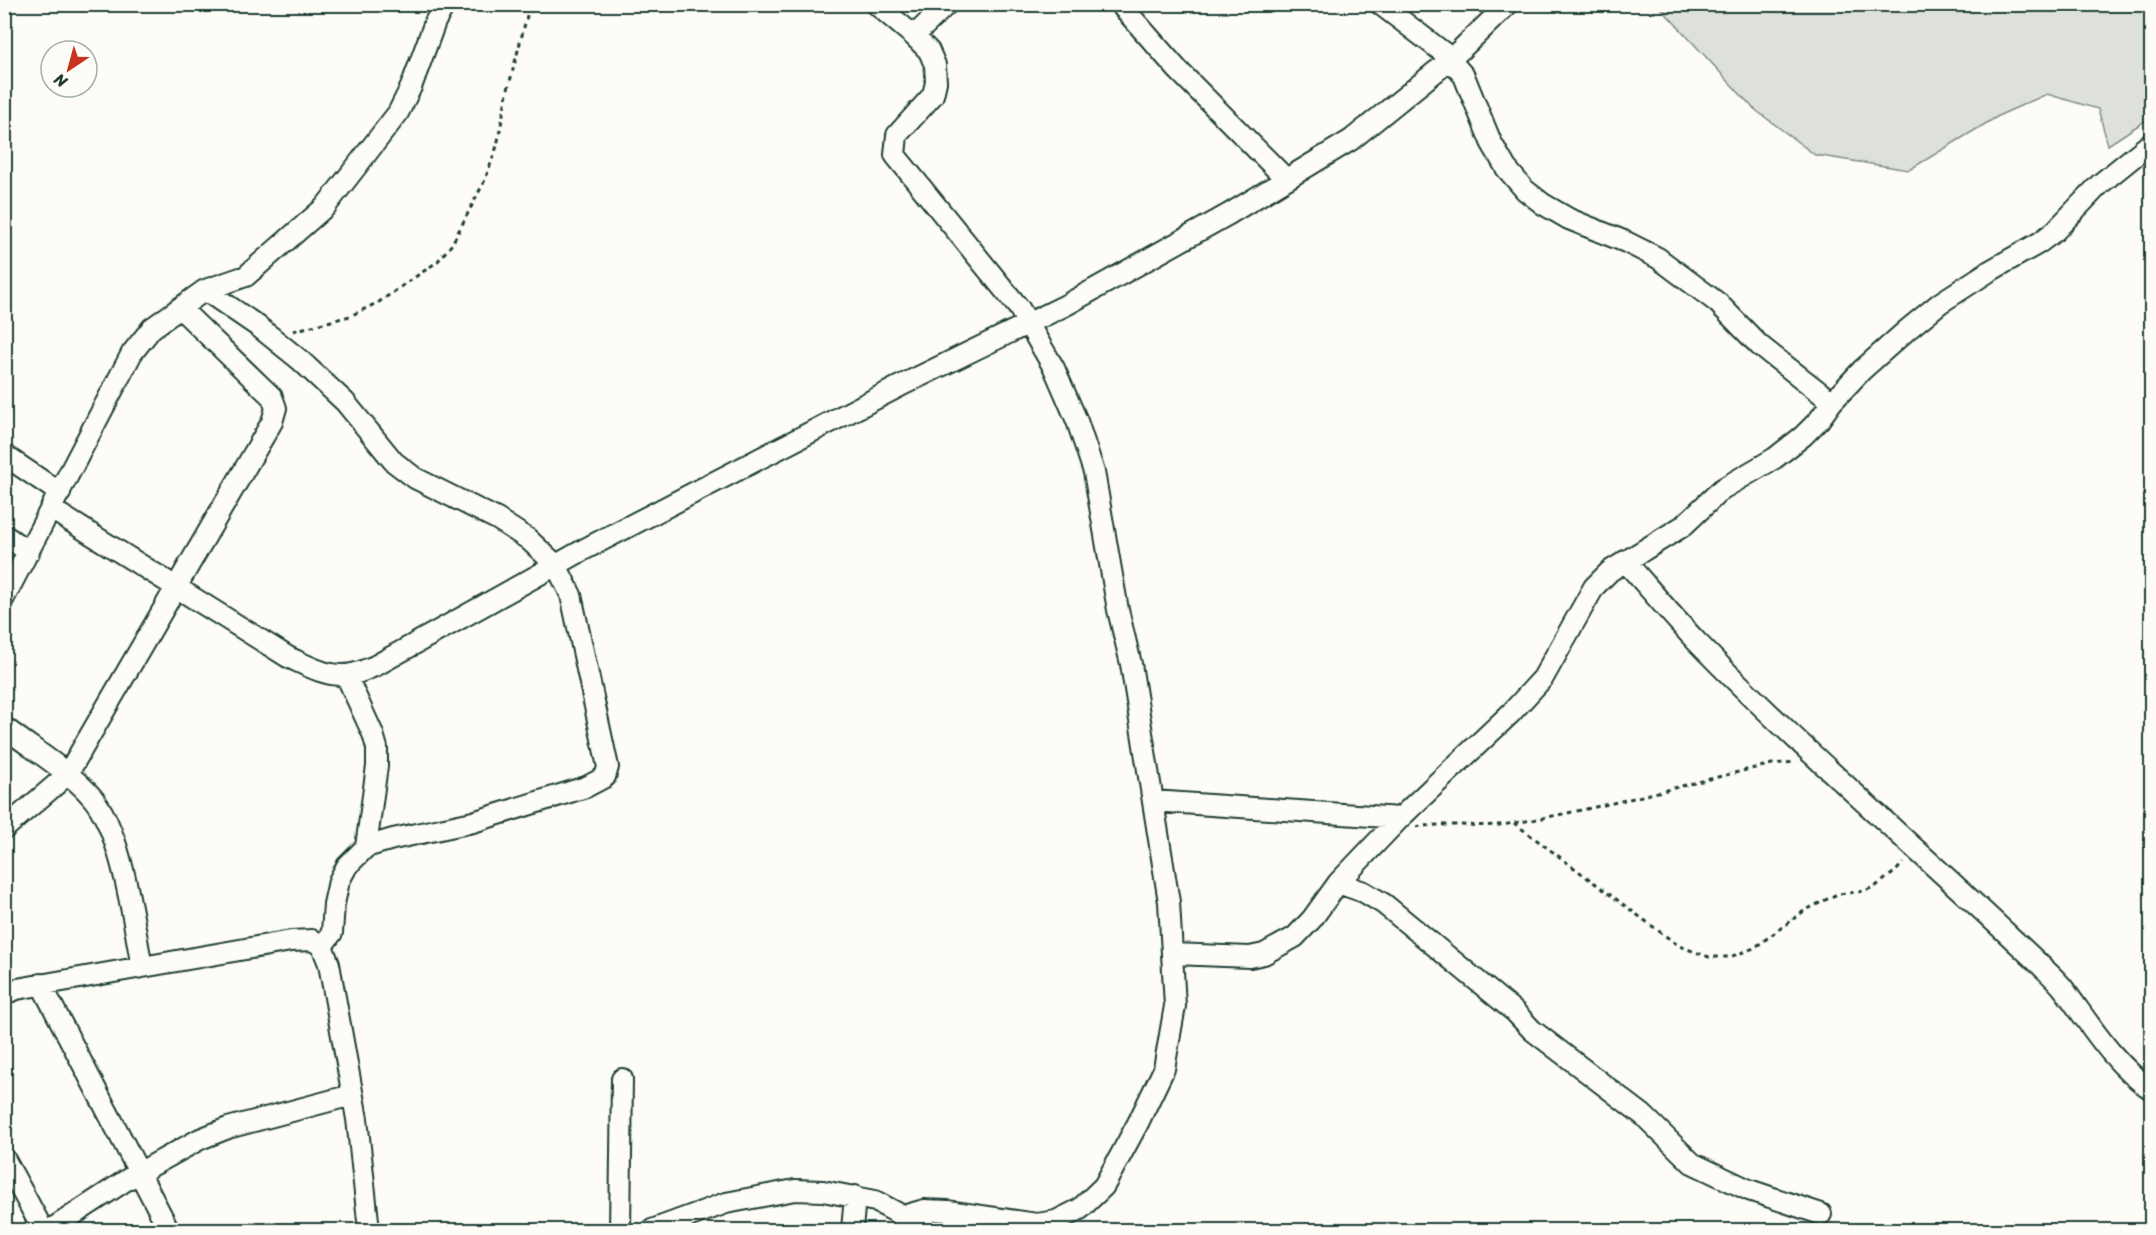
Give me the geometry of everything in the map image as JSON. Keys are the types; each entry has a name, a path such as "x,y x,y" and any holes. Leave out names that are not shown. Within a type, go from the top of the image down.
{"street":[{"path":"4,598 132,353 152,328 206,291 246,276 325,207 398,113 411,87 435,22 445,4"},
{"path":"876,4 929,51 935,65 936,82 933,95 897,135 895,155 1012,299 1027,322 1054,368 1077,421 1094,472 1118,610 1131,664 1169,902 1175,1006 1164,1069 1104,1186 1080,1209 1056,1221 1037,1224 948,1211 924,1210 903,1216"},
{"path":"914,36 947,4"},
{"path":"1120,4 1177,69 1286,179"},
{"path":"1380,4 1450,60 1464,76 1491,142 1506,168 1525,190 1569,219 1626,242 1658,258 1718,303 1759,345 1832,402"},
{"path":"4,455 55,501 176,587 288,657 314,669 336,675 351,675 375,666 556,565 858,407 1027,322 1066,305 1229,214 1351,140 1450,60 1503,6"},
{"path":"1173,954 1250,957 1280,947 1295,937 1312,919 1338,883 1543,678 1594,588 1610,572 1683,526 1722,489 1775,458 1819,420 1832,402 1862,370 1906,330 1940,303 2055,231 2100,184 2149,147"},
{"path":"206,291 300,360 345,402 393,462 415,478 497,519 528,539 556,565 572,595 608,767 605,777 586,788 473,822 366,847 347,866 339,881 334,904 332,933 322,946"},
{"path":"4,829 67,775 272,422 276,408 272,398 180,308"},
{"path":"4,535 29,552"},
{"path":"1625,561 1697,642 1818,759 2062,987 2113,1054 2136,1080 2151,1090"},
{"path":"346,675 377,748 377,766 366,847"},
{"path":"4,727 92,797 105,816 127,887 142,967"},
{"path":"1153,801 1394,825"},
{"path":"1338,883 1364,892 1384,904 1515,1012 1532,1030 1644,1115 1692,1163 1749,1190 1821,1214"},
{"path":"4,994 40,984 291,941 312,940 322,946 329,964 352,1095 369,1230"},
{"path":"40,984 169,1230"},
{"path":"620,1230 622,1079"},
{"path":"50,1230 139,1172 200,1139 228,1128 352,1095"},
{"path":"4,1158 43,1230"},
{"path":"652,1230 726,1203 795,1190 823,1191 875,1201 929,1230"},
{"path":"852,1230 855,1196"}],"path":[{"path":"271,337 350,316 379,303 437,262 452,244 485,180 497,146 507,93 530,4"},
{"path":"1394,825 1514,823 1772,764 1818,759"},
{"path":"1514,823 1679,946 1709,957 1730,957 1754,948 1804,911 1836,894 1864,891 1876,886 1896,871 1916,850"}],"shaded area":[{"path":"1658,5 2151,5 2151,117 2108,145 2098,109 2047,94 2000,115 1909,170 1815,155 1753,108"}]}
